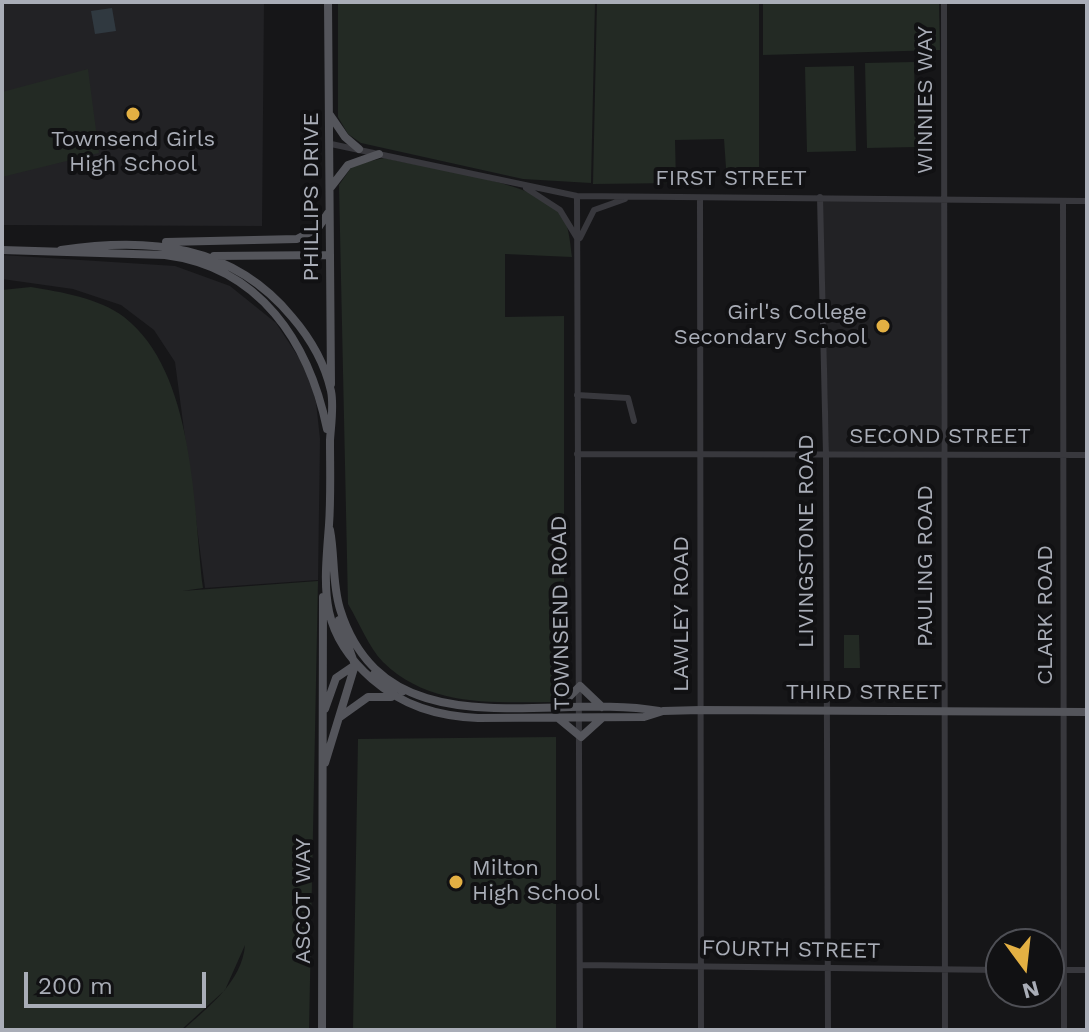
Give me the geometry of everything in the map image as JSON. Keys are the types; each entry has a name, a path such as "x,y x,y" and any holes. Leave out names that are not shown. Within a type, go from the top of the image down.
{"main road":[{"name":"PHILLIPS DRIVE","path":"328,2 330,444"},
{"path":"330,114 345,137 359,149"},
{"path":"331,188 348,165 379,154"},
{"path":"61,250 117,242 297,239 318,228 330,209"},
{"path":"117,242 186,248 242,272 283,305 312,344 331,393"},
{"path":"2,250 181,257 329,255"},
{"path":"181,257 242,285 280,318 307,361 321,400 330,444 329,527 320,615 323,718"},
{"path":"329,527 340,626 355,665 395,689 453,706 559,707 580,712"},
{"path":"324,589 332,625 355,665 400,699"},
{"path":"339,607 363,653 408,691"},
{"path":"323,718 336,678 355,665"},
{"path":"322,773 355,665"},
{"path":"557,718 581,737 603,712 580,686 559,707"},
{"path":"338,719 368,697 400,699 450,717 557,718 580,712"},
{"name":"THIRD STREET","path":"580,712 644,717 663,711 700,710 1087,712"},
{"name":"ASCOT WAY","path":"322,1030 323,718"}],"street":[{"name":"WINNIES WAY","path":"944,2 944,198"},
{"name":"FIRST STREET","path":"331,144 577,196 1087,201"},
{"path":"522,186 560,210 579,241"},
{"name":"TOWNSEND ROAD","path":"577,196 580,1030"},
{"path":"579,241 594,210 632,197"},
{"name":"LIVINGSTONE ROAD","path":"820,197 826,454 828,1030"},
{"name":"LAWLEY ROAD","path":"700,198 701,1030"},
{"name":"PAULING ROAD","path":"944,198 942,971 945,1030"},
{"name":"CLARK ROAD","path":"1063,201 1064,928"},
{"path":"577,395 628,398 634,421"},
{"name":"SECOND STREET","path":"577,454 1087,455"},
{"name":"FOURTH STREET","path":"580,965 985,970"},
{"path":"1065,970 1087,970"},
{"name":"CLARK ROAD","path":"1064,1008 1064,1030"}],"shaded area":[{"name":"Townsend Girls High School","path":"2,2 264,2 262,226 2,225"},
{"path":"338,2 595,2 591,183 523,179 361,143 348,134 338,117"},
{"path":"597,2 759,2 759,182 727,182 724,139 675,140 676,183 593,184"},
{"path":"763,2 939,2 940,50 763,55"},
{"path":"112,8 116,31 95,34 91,11"},
{"path":"914,62 916,147 867,148 865,63"},
{"path":"854,66 856,151 807,152 805,67"},
{"path":"88,69 99,153 2,177 2,92"},
{"path":"384,158 502,183 525,191 545,199 558,209 567,226 572,257 505,254 505,317 564,316 564,694 559,702 466,700 422,688 383,662 348,604 339,185 353,165"},
{"name":"Girl's College Secondary School","path":"822,199 942,201 941,452 829,452"},
{"path":"2,255 175,266 230,286 276,323 307,370 316,402 320,439 318,580 205,588 175,362 154,330 121,305 73,289 2,279"},
{"path":"31,287 79,297 114,310 147,341 165,371 178,405 186,442 203,588 182,591 318,581 309,1030 183,1030 223,992 181,1030 2,1030 2,290","holes":["245,945 238,971 226,989"]},
{"path":"844,635 859,635 860,668 844,668"},
{"name":"Milton High School","path":"556,737 556,1030 353,1030 358,739"}],"place":[{"name":"Townsend Girls High School","path":"133,114"},
{"name":"Girl's College Secondary School","path":"883,326"},
{"name":"Milton High School","path":"456,882"}]}
